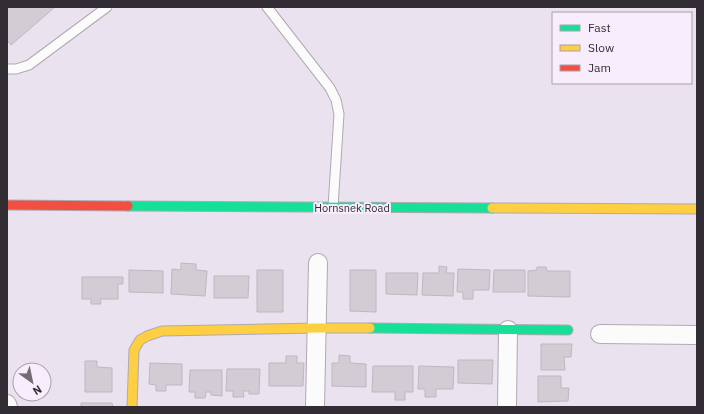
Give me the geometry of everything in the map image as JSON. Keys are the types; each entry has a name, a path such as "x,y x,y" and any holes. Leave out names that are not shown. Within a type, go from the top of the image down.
{"main road":[{"name":"Hornsnek Road","path":"7,205 697,209"},
{"path":"132,407 134,350 140,340 162,331 317,328 568,330"}],"street":[{"path":"315,407 318,263"},
{"path":"507,407 508,330"},
{"path":"600,334 697,335"}],"lane":[{"path":"7,69 16,69 29,65 107,7"},
{"path":"267,7 330,88 336,100 339,114 333,208"}],"building":[{"path":"7,7 55,7 11,45 7,40"},
{"path":"181,263 196,264 196,270 207,271 205,296 171,294 172,269 181,270"},
{"path":"439,266 447,267 446,273 454,273 453,296 422,295 423,273 439,273"},
{"path":"537,267 546,267 547,271 570,271 570,297 528,296 528,271 537,270"},
{"path":"458,269 490,270 489,290 473,290 473,299 463,299 463,292 457,292"},
{"path":"129,270 163,271 163,293 129,292"},
{"path":"257,270 283,270 283,312 257,312"},
{"path":"350,270 376,270 376,312 350,311"},
{"path":"494,270 525,270 525,292 493,292"},
{"path":"386,273 418,273 417,295 386,294"},
{"path":"214,276 249,276 248,298 214,298"},
{"path":"82,277 123,277 123,284 118,284 118,299 100,299 101,304 91,304 91,299 82,299"},
{"path":"541,344 572,344 571,357 564,357 565,370 541,370"},
{"path":"339,355 350,356 350,363 366,364 366,387 332,386 332,363 339,363"},
{"path":"286,356 297,356 297,363 304,363 303,386 269,386 269,363 286,363"},
{"path":"458,360 493,360 492,384 458,383"},
{"path":"85,361 97,361 97,367 112,368 112,392 85,392"},
{"path":"150,363 182,364 182,385 166,385 166,391 156,391 156,385 149,384"},
{"path":"373,366 413,366 413,392 405,392 405,400 395,400 395,392 372,392"},
{"path":"419,366 454,367 453,389 436,389 436,397 425,397 425,389 418,389"},
{"path":"227,369 260,369 259,394 249,394 249,391 243,391 244,397 233,397 233,391 226,391"},
{"path":"190,370 222,370 222,396 211,395 211,392 206,392 205,398 195,398 195,392 189,392"},
{"path":"538,376 561,376 561,388 569,388 568,401 538,402"},
{"path":"81,403 112,403 113,407 81,407"}],"traffic: fast":[{"path":"128,206 492,208"},
{"path":"370,328 568,330"}],"traffic: slow":[{"path":"492,208 697,209"},
{"path":"132,407 134,350 140,340 162,331 370,328"}],"traffic: jam":[{"path":"7,205 128,206"}]}
